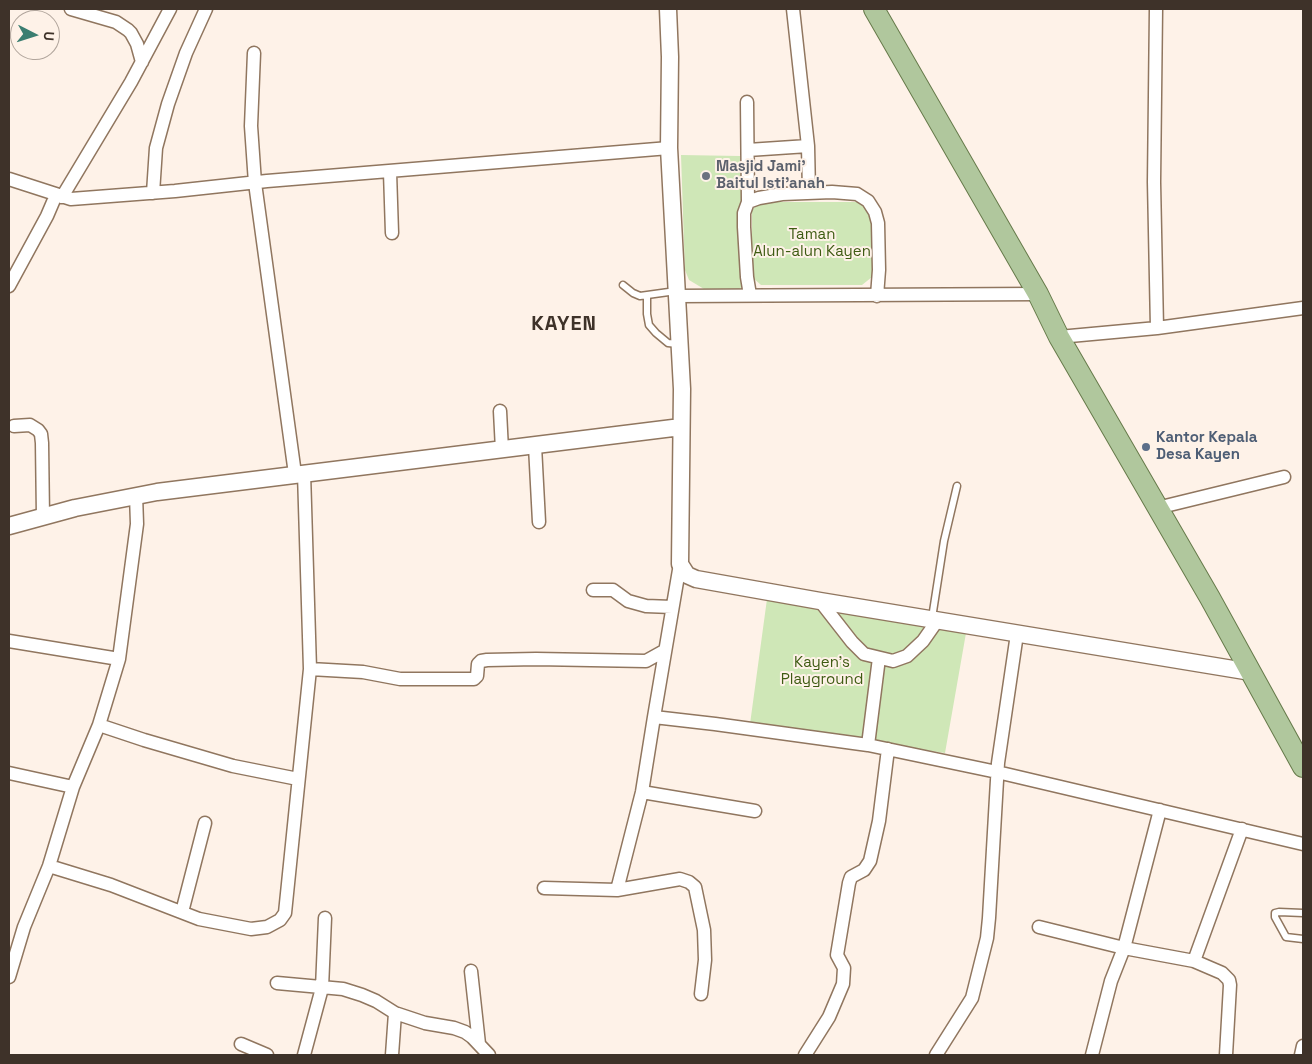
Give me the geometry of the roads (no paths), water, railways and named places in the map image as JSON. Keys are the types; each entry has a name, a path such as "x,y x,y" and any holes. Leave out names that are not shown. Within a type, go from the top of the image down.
{"main road":[{"path":"874,9 1038,294 1059,337 1251,672 1303,767"}],"street":[{"path":"71,9 116,22 123,27 134,38 142,62"},
{"path":"9,286 47,216 68,197 170,9"},
{"path":"152,193 156,148 168,104 179,69 206,9"},
{"path":"617,890 642,792 680,564 682,389 669,148 670,57 668,9"},
{"path":"793,9 808,146 809,192"},
{"path":"1156,9 1154,182 1157,328"},
{"path":"49,866 111,885 199,919 242,928 267,927 280,920 285,912 310,669 299,473 255,183 251,126 254,53"},
{"path":"747,102 748,202 744,213 744,227 750,295"},
{"path":"748,150 808,146"},
{"path":"9,178 68,197 152,193 669,148"},
{"path":"390,172 392,233"},
{"path":"748,202 758,198 782,194 809,192 844,192 857,194 868,201 875,212 878,223 879,270 877,296"},
{"path":"677,293 877,296 1038,294"},
{"path":"1059,337 1157,328 1303,308"},
{"path":"500,411 502,450"},
{"path":"14,426 30,425 41,434 43,517"},
{"path":"9,526 75,508 136,495 299,473 681,427"},
{"path":"535,446 539,522"},
{"path":"1157,508 1284,477"},
{"path":"9,977 24,927 49,866 74,786 99,724 119,659 137,524 136,495"},
{"path":"680,564 687,575 696,579 1251,672"},
{"path":"593,590 613,590 628,601 646,606 672,607"},
{"path":"820,601 852,642 864,654 893,661 907,656 924,641 934,620"},
{"path":"936,1055 972,998 986,938 997,772 1017,634"},
{"path":"9,641 119,659"},
{"path":"310,669 363,672 400,679 474,679 477,676 478,664 481,661 487,660 646,661 664,651"},
{"path":"868,745 879,658"},
{"path":"654,717 868,745 997,772 1303,844"},
{"path":"99,724 144,740 233,766 298,779"},
{"path":"806,1055 829,1018 843,984 844,968 837,955 848,883 851,877 864,870 870,861 879,821 888,749"},
{"path":"9,773 74,786"},
{"path":"642,792 754,811"},
{"path":"1092,1055 1111,981 1124,948 1160,810"},
{"path":"182,912 205,823"},
{"path":"1194,961 1242,829"},
{"path":"544,888 617,890 680,879 689,882 694,887 704,930 705,960 701,994"},
{"path":"304,1055 322,988 325,918"},
{"path":"1039,927 1124,948 1194,961 1222,973 1229,980 1230,985 1226,1055"},
{"path":"470,971 479,1044"},
{"path":"277,983 343,989 376,1001 395,1013 425,1023 465,1032 489,1055"},
{"path":"392,1055 395,1013"},
{"path":"241,1044 268,1055"},
{"path":"1301,1055 1303,1046"}],"lane":[{"path":"623,285 633,294 640,296 677,293"},
{"path":"647,296 649,325 668,343 680,345"},
{"path":"934,620 944,541 957,486"},
{"path":"1303,913 1275,913 1286,937 1303,939"}],"place":[{"name":"Masjid Jami' Baitul Isti'anah","path":"706,176"},
{"name":"Kantor Kepala Desa Kayen","path":"1146,447"}],"district":[{"name":"KAYEN","path":"564,325"}],"park label":[{"name":"Taman Alun-alun Kayen","path":"812,244"},
{"name":"Kayen's Playground","path":"822,672"}]}
